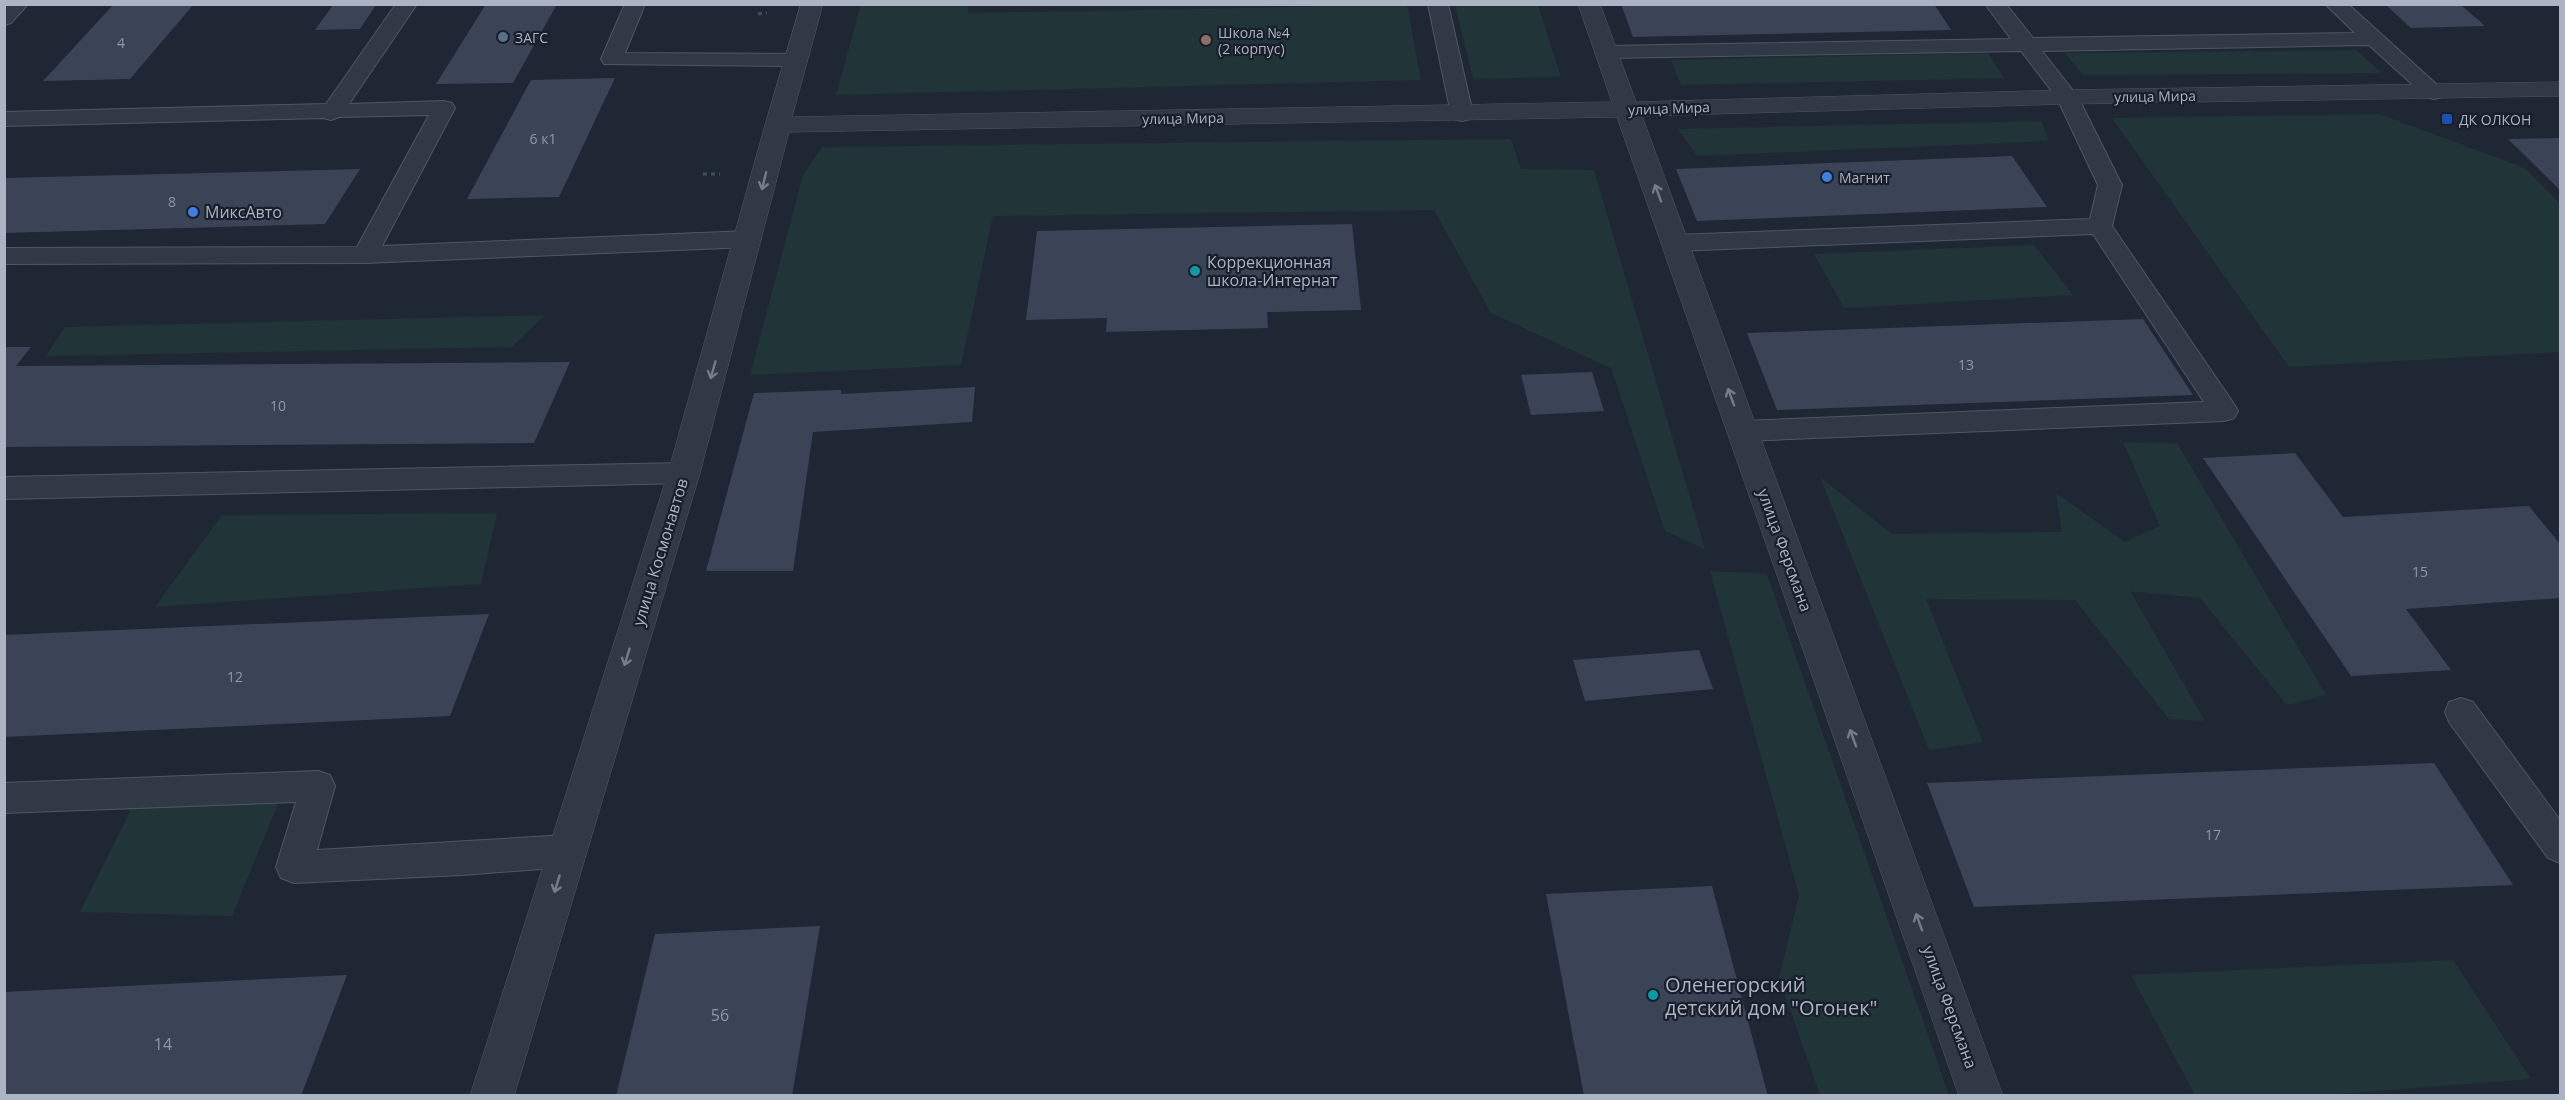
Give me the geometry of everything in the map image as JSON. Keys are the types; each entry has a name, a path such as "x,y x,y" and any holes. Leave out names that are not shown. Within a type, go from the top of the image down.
{"street":[{"name":"улица Космонавтов","path":"492,1095 684,473 749,239 777,124 812,4"},
{"name":"улица Ферсмана","path":"1589,4 1981,1095"},
{"name":"улица Мира","path":"777,124 1462,114 2067,97 2560,89"}],"lane":[{"path":"4,19 18,4"},
{"path":"331,113 407,4"},
{"path":"635,4 612,59 795,60"},
{"path":"1438,4 1462,114"},
{"path":"1743,431 2224,411 2100,226 2110,185 2067,97 1995,4"},
{"path":"2335,4 2434,92"},
{"path":"1606,52 2374,39"},
{"path":"4,119 331,113 444,108 365,255"},
{"path":"1676,243 2100,226"},
{"path":"4,256 365,255 749,239"},
{"path":"4,488 684,473"},
{"path":"2461,712 2560,847"},
{"path":"4,798 318,786 294,867 462,859 567,851"}],"green space":[{"name":"Школа №4 (2 корпус)","path":"861,4 969,5 968,13 1407,5 1421,80 836,95"},
{"path":"1455,5 1538,5 1561,77 1473,79"},
{"path":"2356,50 2382,73 2083,75 2065,53"},
{"path":"1988,53 2004,78 1681,85 1671,60"},
{"path":"2379,114 2525,168 2560,204 2560,352 2289,367 2112,118"},
{"path":"2041,121 2049,141 1697,156 1678,129"},
{"path":"1511,139 1521,169 1594,170 1705,549 1665,531 1611,368 1491,313 1434,210 993,216 961,365 750,375 803,175 822,147"},
{"path":"2034,245 2073,295 1844,308 1814,254"},
{"path":"545,315 512,347 46,356 65,327"},
{"path":"2123,442 2177,443 2326,695 2287,705 2200,598 2130,591 2205,721 2169,719 2075,600 1926,599 1983,742 1929,750 1820,477 1892,534 2062,532 2056,493 2125,542 2160,526"},
{"path":"497,513 481,584 155,607 222,515"},
{"path":"1710,571 1767,574 1949,1095 1820,1095 1779,978 1799,895"},
{"path":"282,794 232,916 80,912 136,799"},
{"path":"2453,960 2531,1079 2326,1095 2195,1095 2131,975"}],"building":[{"path":"114,4 194,4 130,79 43,81"},
{"path":"486,4 557,4 513,83 436,84"},
{"path":"1621,4 1934,4 1951,30 1633,37"},
{"path":"333,5 376,5 360,29 315,30"},
{"path":"2386,5 2461,5 2485,26 2411,28"},
{"path":"615,78 559,197 467,199 531,80"},
{"path":"2560,138 2560,190 2508,139"},
{"path":"2012,156 2047,207 1697,221 1676,169"},
{"path":"360,169 325,224 4,233 4,178"},
{"name":"Коррекционная школа-Интернат","path":"1352,224 1361,310 1267,312 1268,328 1106,332 1107,318 1026,320 1037,231"},
{"path":"2143,319 2193,395 1777,410 1747,333"},
{"path":"4,347 31,347 16,366 570,362 534,443 4,447"},
{"path":"1592,372 1604,411 1531,415 1521,375"},
{"path":"975,387 972,422 813,432 793,571 706,571 754,393 841,390 841,394"},
{"path":"2295,453 2343,517 2529,506 2560,544 2560,598 2406,609 2451,670 2351,676 2203,458"},
{"path":"489,614 450,716 4,737 4,635"},
{"path":"1699,650 1713,689 1585,701 1573,660"},
{"path":"2434,763 2513,885 1974,907 1927,783"},
{"name":"Оленегорский детский дом \"Огонек\"","path":"1712,886 1768,1096 1584,1096 1546,894"},
{"path":"820,926 792,1096 616,1096 655,934"},
{"path":"347,975 301,1096 4,1096 4,992"}],"place":[{"name":"ЗАГС","path":"503,37"},
{"name":"Школа №4 (2 корпус)","path":"1206,40"},
{"name":"ДК ОЛКОН","path":"2447,119"},
{"name":"Магнит","path":"1827,177"},
{"name":"МиксАвто","path":"193,212"},
{"name":"Коррекционная школа-Интернат","path":"1195,271"},
{"name":"Оленегорский детский дом \"Огонек\"","path":"1653,995"}]}
